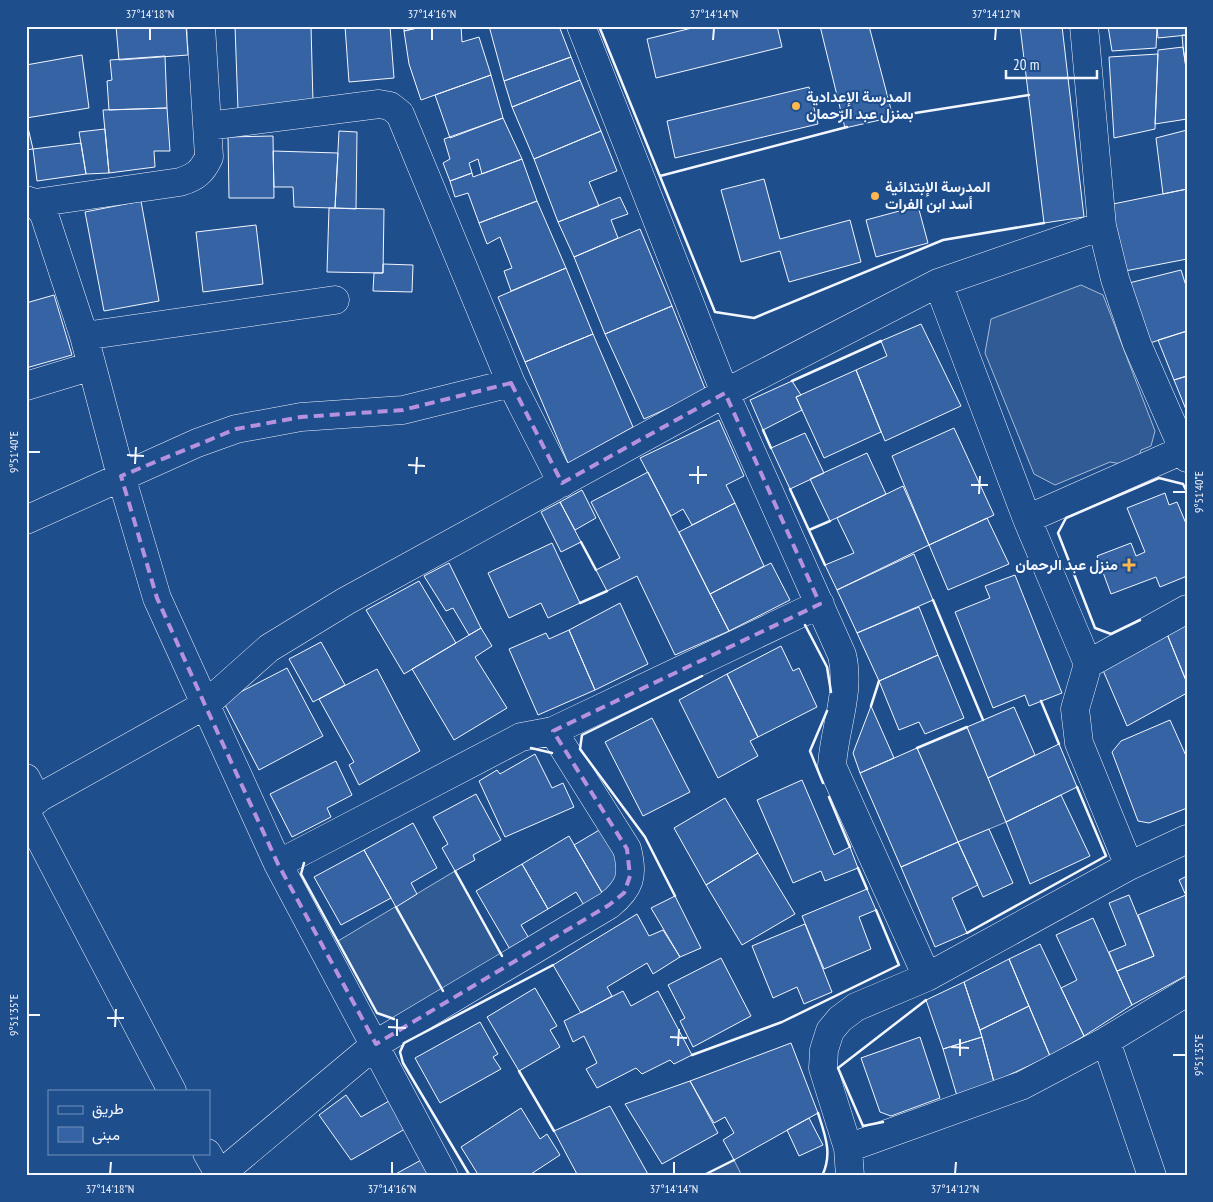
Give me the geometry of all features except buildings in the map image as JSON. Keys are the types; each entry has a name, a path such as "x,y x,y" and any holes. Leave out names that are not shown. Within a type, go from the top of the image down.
{"street":[{"path":"31,202 180,182 195,177 203,169 209,157 201,26"},
{"path":"581,26 726,393 842,655 846,673 833,745 832,766 927,977"},
{"path":"1027,519 1185,454 1138,344 1115,279 1102,226 1084,26"},
{"path":"208,126 378,104 390,106 400,114 511,383 562,483"},
{"path":"31,202 44,214 84,336 121,476 157,598 278,864 376,1044 444,1176"},
{"path":"172,1090 29,799 205,705 269,648 346,601 726,393 938,283 1102,226"},
{"path":"938,283 1027,519 1088,664 1075,709 1079,743 1129,866"},
{"path":"84,336 335,300"},
{"path":"26,386 92,366"},
{"path":"26,520 197,443 251,425 301,417 370,414 403,410 511,383"},
{"path":"278,864 521,737 553,731 820,604"},
{"path":"1088,664 1187,609"},
{"path":"215,1168 376,1044 609,906 624,893 630,876 631,862 627,848 553,731"},
{"path":"850,1176 848,1148 823,1068 824,1050 830,1031 840,1019 856,1006 927,977 1129,866 1187,839"},
{"path":"848,1148 1023,1085 1106,1041 1187,992"},
{"path":"1106,1041 1152,1176"}],"highlighted area":[{"path":"511,383 562,483 725,393 820,604 553,731 627,849 630,876 624,893 609,905 376,1044 278,864 205,705 157,598 121,476 236,429 301,417 403,410"}],"shaded area":[{"path":"1081,285 1103,295 1155,431 1151,446 1141,450 1139,457 1122,464 1110,462 1055,485 1034,474 985,353 991,319"},
{"path":"967,727 1006,822 958,842 917,748"},
{"path":"455,871 502,956 395,1019 377,1013 338,941"},
{"path":"734,1160 742,1176 702,1176"}],"wall":[{"path":"599,26 715,312 754,318 943,240 1044,223"},
{"path":"890,117 1029,95"},
{"path":"660,176 847,127"},
{"path":"792,381 881,341"},
{"path":"763,430 771,448"},
{"path":"1140,620 1111,634 1095,628 1058,533 1066,518 1159,478 1183,484 1187,492"},
{"path":"790,489 825,565"},
{"path":"809,530 830,521"},
{"path":"581,542 596,570"},
{"path":"580,603 607,591"},
{"path":"933,600 983,720"},
{"path":"805,625 827,667 831,692"},
{"path":"675,896 645,837 580,749 582,735 702,676"},
{"path":"871,706 879,681"},
{"path":"1041,701 1059,744"},
{"path":"823,783 810,751 827,711"},
{"path":"917,748 967,727"},
{"path":"531,748 552,753"},
{"path":"967,933 1106,856 1077,787"},
{"path":"829,797 850,847"},
{"path":"304,863 301,874 377,1013 394,1019"},
{"path":"858,868 867,889"},
{"path":"455,871 502,956"},
{"path":"396,907 443,991"},
{"path":"692,1055 782,1022 899,965 876,910"},
{"path":"470,1176 403,1063 400,1052 404,1043 553,965"},
{"path":"883,1122 863,1126 838,1068 926,1000"},
{"path":"519,1071 554,1131"},
{"path":"818,1113 827,1144 827,1160 822,1176"},
{"path":"702,1176 734,1160"}],"place":[{"name":"المدرسة الإعدادية بمنزل عبد الرّحمان","path":"796,106"},
{"name":"المدرسة الإبتدائية أسد ابن الفرات","path":"875,196"},
{"name":"منزل عبد الرحمان","path":"1129,565"}]}
